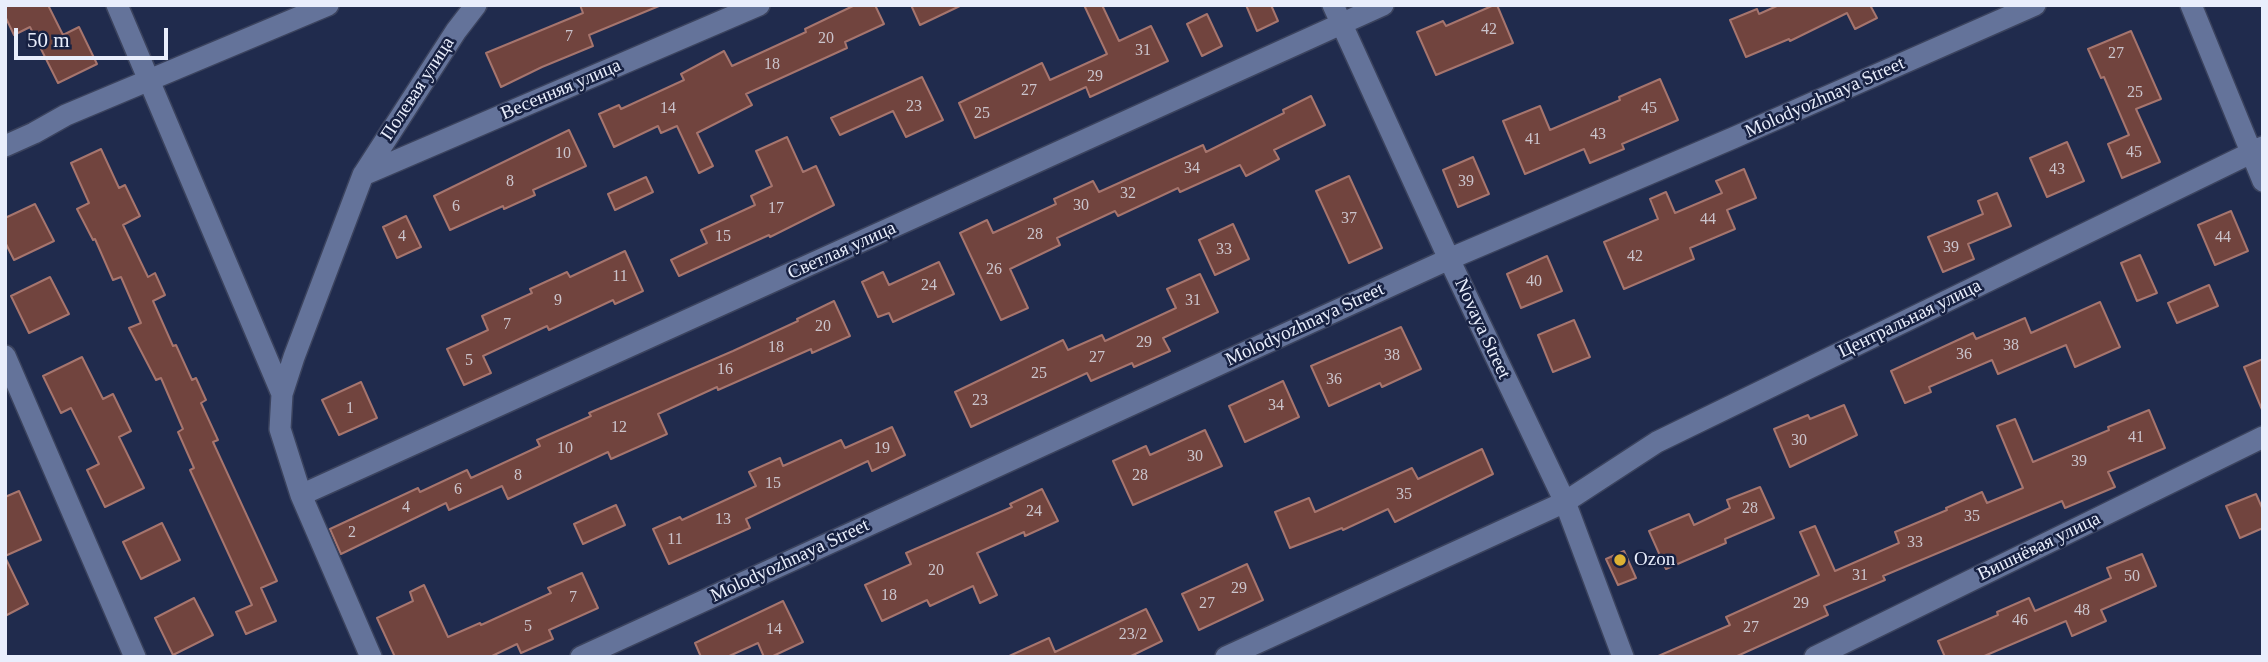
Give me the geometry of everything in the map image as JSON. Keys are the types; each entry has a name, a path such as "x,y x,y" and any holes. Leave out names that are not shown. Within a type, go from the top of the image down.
{"street":[{"path":"117,5 282,394 280,429 301,495 371,657"},
{"path":"5,146 66,115 328,5"},
{"name":"Полевая улица","path":"282,394 363,175 456,31 476,5"},
{"name":"Весенняя улица","path":"363,175 759,5"},
{"name":"Светлая улица","path":"301,495 1338,14 1383,5"},
{"name":"Molodyozhnaya Street","path":"581,657 1449,259 2035,5"},
{"path":"2191,5 2257,150 2263,181"},
{"name":"Novaya Street","path":"1338,14 1449,259 1565,502 1623,657"},
{"name":"Центральная улица","path":"1226,657 1565,502 1657,442 2257,150"},
{"path":"5,356 135,657"},
{"name":"Вишнёвая улица","path":"1815,657 2263,437"}],"building":[{"path":"5,5 48,5 63,35 79,27 97,64 58,83 30,27 14,35 5,16"},
{"path":"580,5 659,6 589,35 593,46 501,87 486,53 583,13"},
{"path":"855,5 875,5 884,24 845,42 847,48 746,94 752,105 697,133 713,166 699,173 677,126 661,133 658,126 614,147 599,114 619,105 621,109 684,80 681,74 724,51 732,66 806,32 805,29"},
{"path":"911,5 962,5 920,25"},
{"path":"1084,5 1102,5 1119,41 1151,26 1168,61 1090,97 1086,87 975,138 959,103 1042,63 1050,80 1107,54"},
{"path":"1246,5 1271,5 1278,21 1257,31"},
{"path":"1497,5 1513,43 1436,75 1417,32 1443,21 1446,26"},
{"path":"1779,5 1870,5 1877,18 1855,29 1847,13 1790,41 1789,39 1746,57 1730,20 1757,9 1759,14"},
{"path":"1207,14 1222,46 1202,56 1187,24"},
{"path":"2131,31 2161,99 2136,109 2160,162 2122,178 2108,144 2129,135 2104,77 2101,78 2088,49"},
{"path":"922,77 943,120 906,137 893,111 840,135 831,118"},
{"path":"1660,79 1678,120 1622,144 1624,149 1590,163 1584,149 1525,174 1503,121 1540,106 1550,130 1620,100 1619,97"},
{"path":"1311,96 1325,125 1274,150 1279,159 1246,176 1240,165 1180,192 1178,188 1118,216 1115,211 1057,238 1060,245 1010,269 1028,308 1001,320 960,233 987,220 993,233 1056,204 1054,199 1093,181 1099,192 1203,145 1206,152 1284,113 1283,110"},
{"path":"569,130 586,166 533,190 535,195 450,230 434,196"},
{"path":"787,137 803,172 816,166 834,205 770,237 769,235 679,276 671,260 707,243 701,230 755,205 751,196 772,186 756,151"},
{"path":"2067,142 2084,181 2047,197 2030,158"},
{"path":"101,149 119,188 125,185 140,216 123,225 148,277 155,273 165,295 153,301 173,346 176,345 192,380 196,378 206,400 201,403 218,440 213,442 277,581 261,588 276,621 246,634 236,612 252,605 190,470 194,468 178,432 183,429 161,378 156,380 129,328 141,323 121,277 113,280 95,239 93,240 77,209 89,203 71,163"},
{"path":"1473,157 1489,194 1458,207 1443,170"},
{"path":"1744,169 1756,198 1727,210 1735,229 1690,248 1694,259 1624,289 1604,242 1658,219 1650,199 1666,192 1675,213 1722,193 1716,181"},
{"path":"1349,176 1382,248 1349,263 1316,191"},
{"path":"646,177 653,192 615,210 608,194"},
{"path":"1997,193 2011,226 1968,244 1974,259 1943,272 1928,237 1983,214 1978,201"},
{"path":"35,204 54,241 14,260 5,242 5,218"},
{"path":"2231,211 2248,251 2215,265 2198,225"},
{"path":"406,216 421,247 397,258 383,227"},
{"path":"1233,224 1249,259 1215,275 1199,240"},
{"path":"625,251 643,291 615,304 613,300 549,330 547,326 483,356 491,373 464,385 447,349 488,330 482,316 532,293 530,289 567,272 570,277"},
{"path":"2140,255 2157,293 2137,301 2121,263"},
{"path":"1547,256 1562,291 1521,308 1507,274"},
{"path":"939,262 954,294 893,322 889,313 878,317 862,282 883,272 889,285"},
{"path":"1200,274 1218,312 1163,338 1170,351 1134,367 1132,363 1091,381 1087,373 971,427 955,392 1063,340 1068,350 1102,335 1105,341 1176,308 1167,289"},
{"path":"50,277 69,314 29,333 11,296"},
{"path":"2209,285 2218,306 2177,323 2168,303"},
{"path":"834,301 850,336 812,353 811,349 718,390 717,387 658,414 667,434 611,459 608,452 508,499 502,486 449,510 446,503 341,554 330,529 418,488 420,492 467,470 471,478 540,446 537,440 591,416 589,413 733,351"},
{"path":"2100,302 2120,347 2075,367 2066,345 1998,374 1992,360 1929,387 1931,392 1905,403 1891,371 1973,333 1976,339 2025,318 2031,333"},
{"path":"1574,320 1590,357 1553,372 1538,335"},
{"path":"1401,327 1421,369 1382,387 1380,383 1329,406 1311,366"},
{"path":"82,357 103,399 113,394 131,431 119,437 144,488 105,507 87,470 99,464 71,408 61,413 43,376"},
{"path":"2263,359 2263,412 2244,367"},
{"path":"1283,381 1299,417 1245,442 1229,406"},
{"path":"361,382 377,418 339,435 322,400"},
{"path":"1844,405 1857,435 1790,467 1774,429 1808,415 1810,419"},
{"path":"2149,410 2165,448 2108,472 2115,487 2065,508 2062,501 1883,576 1885,580 1824,606 1828,615 1735,657 1656,657 1730,625 1726,617 1819,575 1800,532 1815,526 1835,571 1899,543 1895,532 1982,492 1987,503 2023,488 1997,426 2015,419 2033,462"},
{"path":"892,427 905,455 872,471 868,461 746,519 750,528 669,564 653,529 680,517 682,520 756,486 749,472 780,458 783,466 841,440 845,448"},
{"path":"1205,430 1222,466 1133,505 1113,461 1146,446 1150,455"},
{"path":"1482,449 1493,474 1395,522 1388,509 1343,530 1342,528 1290,548 1275,512 1309,498 1315,512 1412,468 1418,479"},
{"path":"1760,487 1774,518 1725,539 1726,543 1666,569 1649,531 1689,514 1694,525 1730,508 1727,500"},
{"path":"1042,489 1058,521 1025,536 1024,532 977,553 997,595 980,603 973,586 930,606 927,600 882,621 865,585 911,564 906,553 1012,507 1010,504"},
{"path":"19,491 41,540 5,556 5,497"},
{"path":"2256,494 2263,510 2263,528 2240,538 2226,506"},
{"path":"616,505 625,525 583,544 574,524"},
{"path":"162,523 180,560 141,579 123,542"},
{"path":"1624,551 1636,578 1618,585 1606,559"},
{"path":"2142,554 2156,586 2101,610 2106,621 2072,636 2066,621 1982,657 1945,657 1938,641 1998,615 1997,612 2029,598 2035,611 2111,578 2107,568"},
{"path":"5,557 28,604 5,616"},
{"path":"1247,564 1263,600 1199,630 1182,594"},
{"path":"582,573 598,608 549,630 553,639 521,653 517,644 490,657 395,657 377,618 413,601 410,592 424,585 448,637 551,593 548,588"},
{"path":"194,598 213,635 173,655 155,618"},
{"path":"783,601 803,642 771,657 764,657 758,643 727,657 701,657 695,643"},
{"path":"1146,609 1162,641 1129,657 1007,657 1049,638 1055,652"}],"place":[{"name":"Ozon","path":"1620,560"}]}
